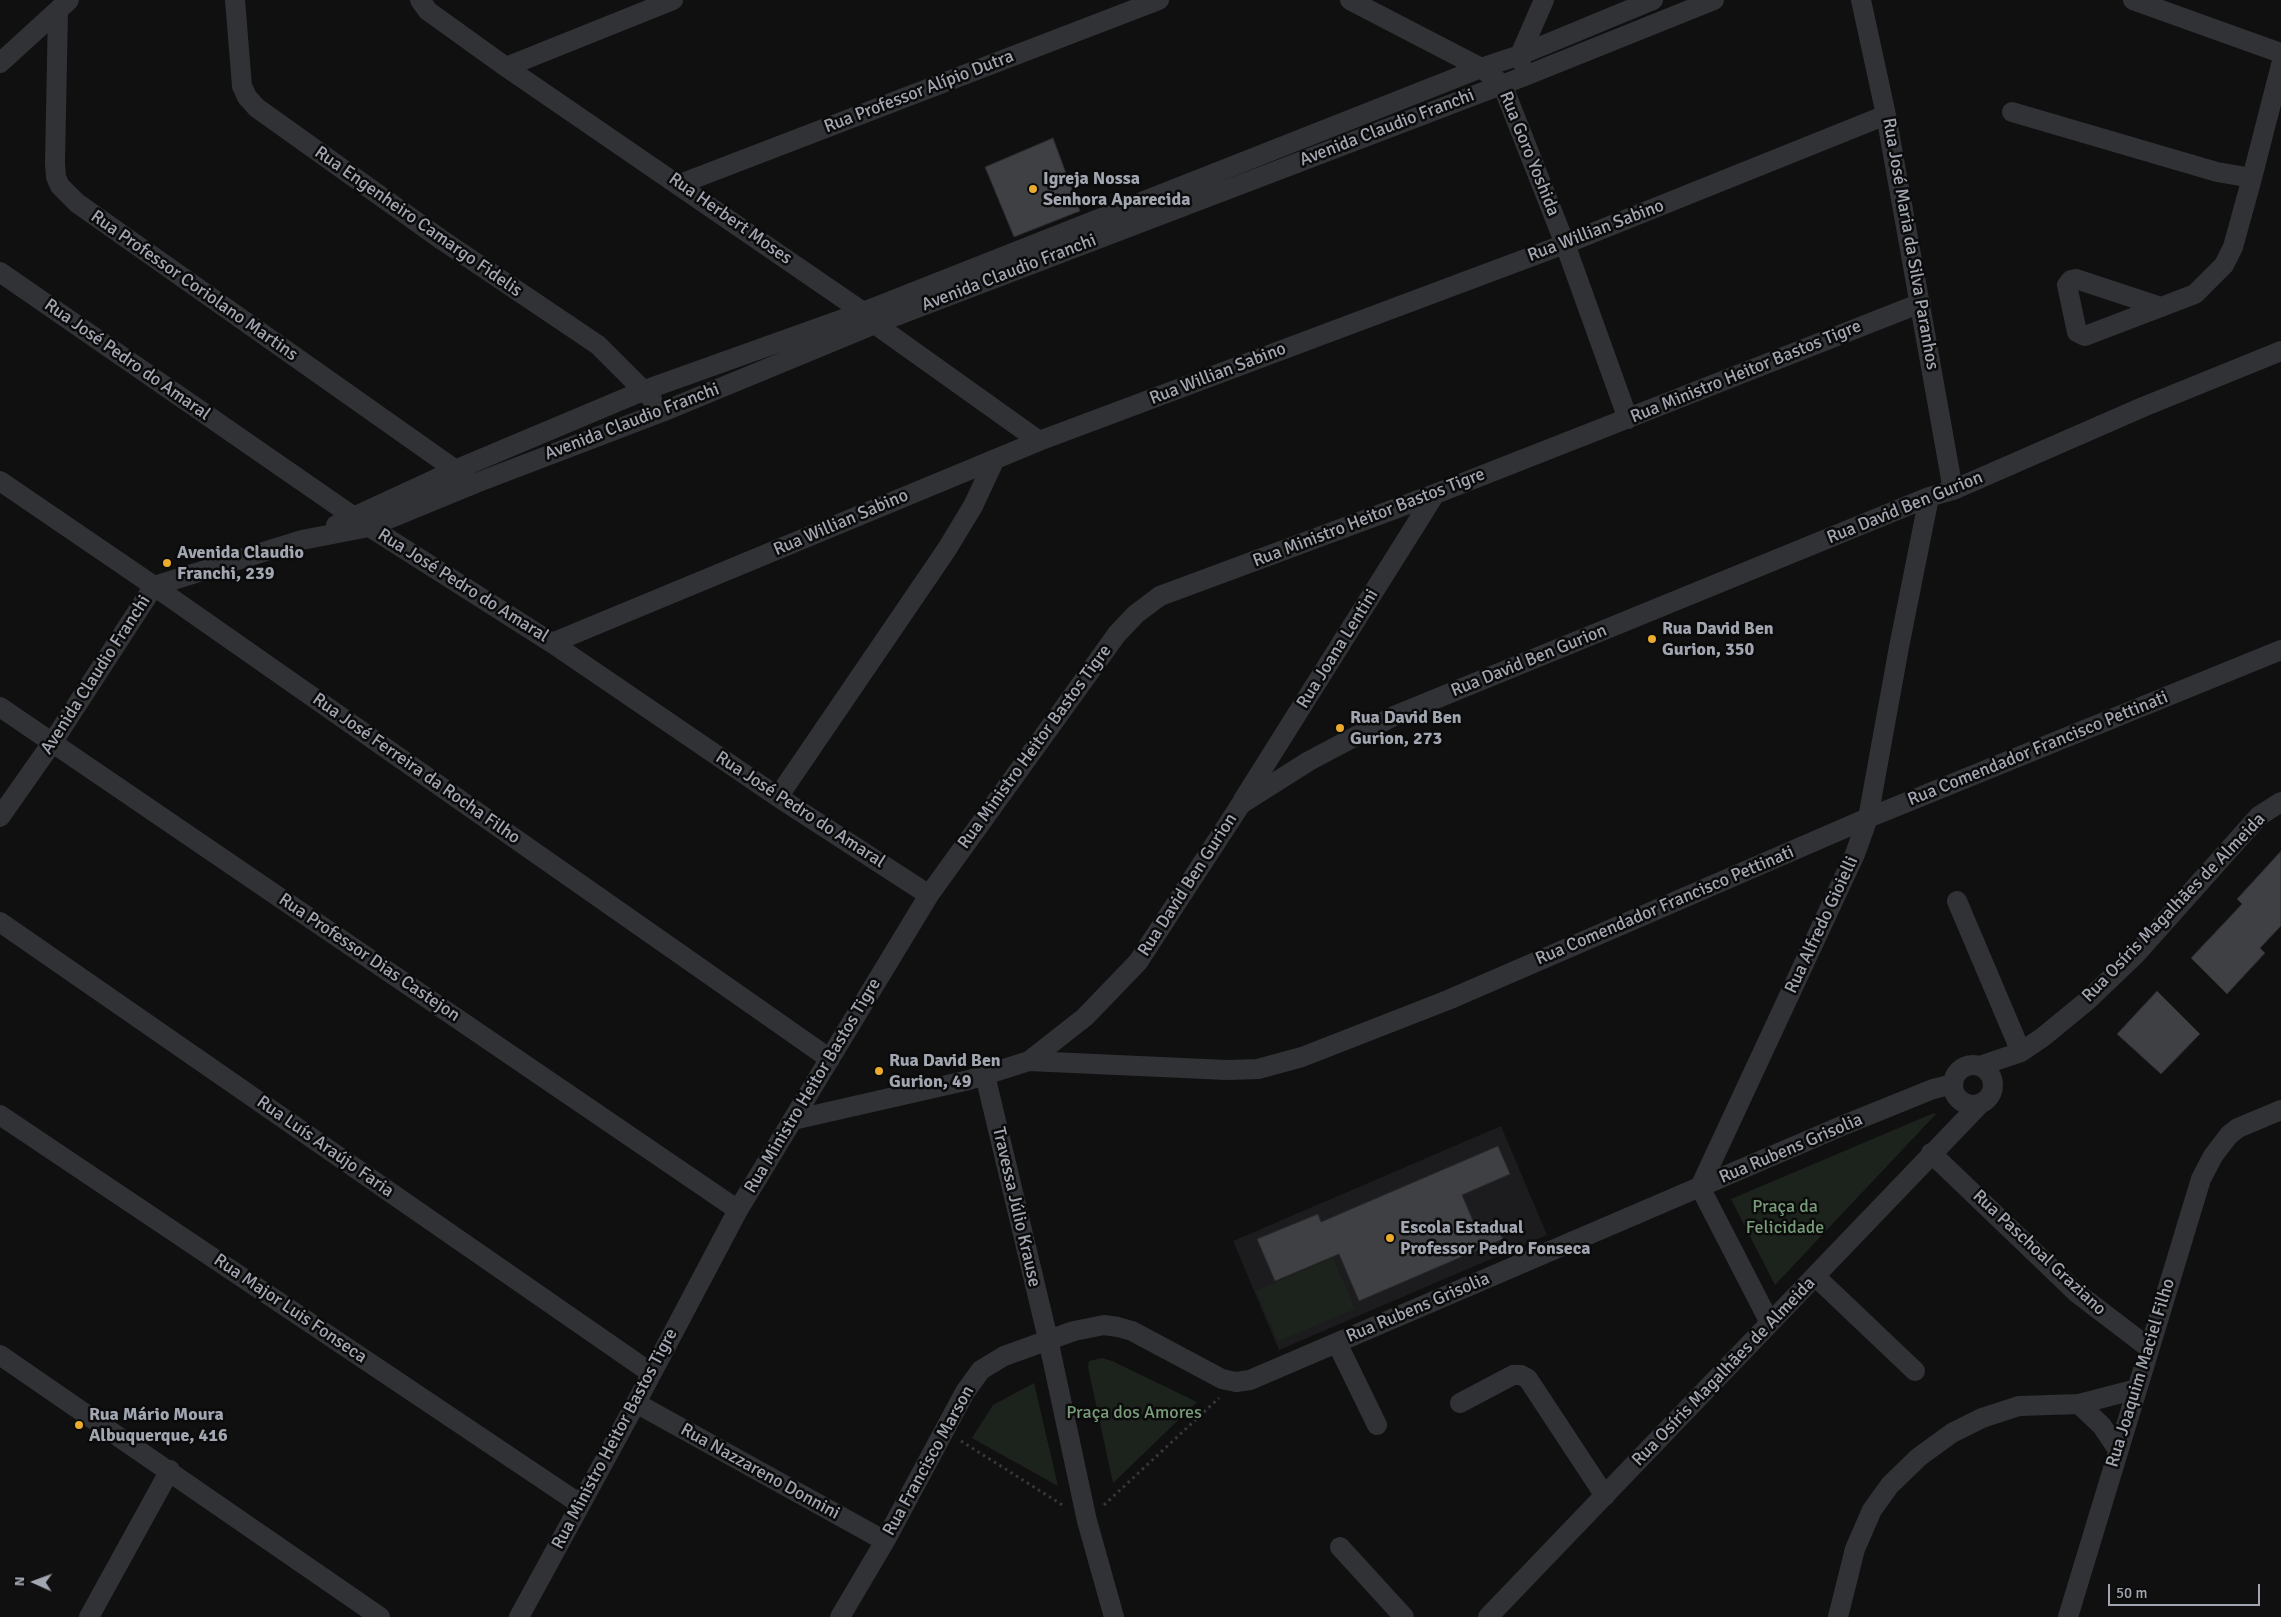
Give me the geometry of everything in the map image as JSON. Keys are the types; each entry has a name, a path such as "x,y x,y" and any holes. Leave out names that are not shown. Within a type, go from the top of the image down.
{"street":[{"name":"Rua Engenheiro Camargo Fidelis","path":"235,0 242,86 247,97 257,108 442,240 598,345 645,390 662,412"},
{"name":"Rua Herbert Moses","path":"420,0 428,11 506,67 680,184 1038,441"},
{"path":"506,67 673,0"},
{"name":"Rua Professor Alípio Dutra","path":"680,184 1159,0"},
{"name":"Rua Goro Yoshida","path":"1350,0 1480,68 1502,84 1564,244 1628,419"},
{"path":"1525,76 1520,55 1544,0"},
{"name":"Avenida Claudio Franchi","path":"0,817 52,742 154,586 362,522 476,483 662,412 869,318 1480,68 1520,55 1653,0"},
{"name":"Avenida Claudio Franchi","path":"362,522 455,470 645,390 869,318 1525,76 1714,0"},
{"name":"Rua José Maria da Silva Paranhos","path":"1860,0 1886,115 1953,490"},
{"path":"2133,0 2281,53"},
{"path":"0,63 64,5"},
{"name":"Rua Professor Coriolano Martins","path":"64,5 55,163 56,177 60,186 85,208 476,483"},
{"path":"2161,307 2195,294 2224,266 2232,247 2252,178 2281,65"},
{"path":"2012,112 2217,172 2252,178"},
{"name":"Rua Willian Sabino","path":"552,643 1038,441 1564,244 1886,115"},
{"name":"Rua José Pedro do Amaral","path":"0,272 362,522 552,643 778,797 929,895"},
{"name":"Rua Ministro Heitor Bastos Tigre","path":"519,1617 636,1403 738,1210 929,895 1116,634 1136,614 1160,596 1435,494 1921,303"},
{"name":"Rua David Ben Gurion","path":"793,1120 985,1075 1029,1061 1085,1017 1138,962 1241,804 1309,762 1394,716 1929,498 1953,490 2143,407 2281,351"},
{"path":"778,797 947,549 973,506 994,460"},
{"name":"Rua José Ferreira da Rocha Filho","path":"0,481 154,586 830,1059"},
{"name":"Rua Joana Lentini","path":"1241,804 1435,494"},
{"name":"Rua Alfredo Gioielli","path":"1700,1187 1855,854 1868,818 1899,647 1929,498"},
{"name":"Rua Comendador Francisco Pettinati","path":"1029,1061 1227,1070 1258,1069 1276,1066 1448,1000 1868,818 2281,650"},
{"name":"Rua Professor Dias Castejon","path":"0,707 738,1210"},
{"name":"Rua Osíris Magalhães de Almeida","path":"1488,1617 1816,1276 1957,1125 2021,1052 2043,1037 2135,955 2259,816 2281,802"},
{"path":"1957,901 2021,1052"},
{"name":"Rua Luís Araújo Faria","path":"0,922 651,1373"},
{"name":"Rua Osíris Magalhães de Almeida","path":"1980,1066 2021,1052"},
{"path":"1972,1065 1980,1066 1991,1077 1979,1099 1954,1092 1953,1084 1959,1071 1972,1065"},
{"name":"Travessa Júlio Krause","path":"985,1075 1048,1339 1087,1521 1114,1617"},
{"name":"Rua Rubens Grisolia","path":"1236,1382 1250,1380 1853,1122 1933,1089 1953,1084"},
{"name":"Rua Joaquim Maciel Filho","path":"2068,1617 2201,1178 2213,1156 2229,1135 2238,1128 2281,1110"},
{"name":"Rua Major Luis Fonseca","path":"0,1115 580,1504"},
{"name":"Rua Paschoal Graziano","path":"1931,1153 2077,1293 2149,1348"},
{"path":"1700,1187 1770,1323"},
{"path":"1816,1276 1915,1371"},
{"path":"1048,1339 1104,1325 1118,1327 1132,1331 1222,1379 1236,1382"},
{"name":"Rua Francisco Marson","path":"844,1614 965,1392 981,1370 1004,1356 1048,1339"},
{"path":"1337,1343 1377,1425"},
{"path":"0,1355 170,1470 380,1617"},
{"path":"1460,1403 1513,1375 1521,1375 1528,1379 1606,1496"},
{"path":"1838,1617 1855,1549 1872,1510 1890,1485 1919,1456 1952,1433 1982,1418 2019,1406 2079,1404 2137,1389"},
{"name":"Rua Nazzareno Donnini","path":"636,1403 885,1541"},
{"path":"2079,1404 2102,1426 2118,1450"},
{"path":"89,1617 170,1470"},
{"path":"1340,1547 1404,1617"}],"path":[{"path":"944,1430 1087,1521 1236,1382"}],"shaded area":[{"name":"Escola Estadual Professor Pedro Fonseca","path":"1501,1126 1547,1235 1279,1350 1233,1241"}],"green space":[{"name":"Praça da Felicidade","path":"1934,1113 1936,1114 1775,1285 1731,1199"},
{"path":"1333,1258 1355,1309 1278,1341 1256,1291"},
{"name":"Praça dos Amores","path":"1102,1358 1197,1402 1113,1483 1088,1367 1089,1361"},
{"name":"Praça dos Amores","path":"1034,1383 1058,1486 972,1438 993,1405"}],"building":[{"name":"Igreja Nossa Senhora Aparecida","path":"1053,138 1080,211 1014,237 985,167"},
{"path":"2281,851 2281,926 2260,948 2265,953 2227,994 2191,958 2242,904 2237,899"},
{"path":"2157,991 2200,1034 2161,1074 2117,1034"},
{"path":"1498,1146 1510,1174 1462,1195 1476,1228 1494,1220 1503,1239 1359,1301 1339,1254 1275,1281 1257,1239 1318,1214 1321,1222"}],"place":[{"name":"Igreja Nossa Senhora Aparecida","path":"1033,189"},
{"name":"Avenida Claudio Franchi, 239","path":"167,563"},
{"name":"Rua David Ben Gurion, 350","path":"1652,639"},
{"name":"Rua David Ben Gurion, 273","path":"1340,728"},
{"name":"Rua David Ben Gurion, 49","path":"879,1071"},
{"name":"Escola Estadual Professor Pedro Fonseca","path":"1390,1238"},
{"name":"Rua Mário Moura Albuquerque, 416","path":"79,1425"}]}
